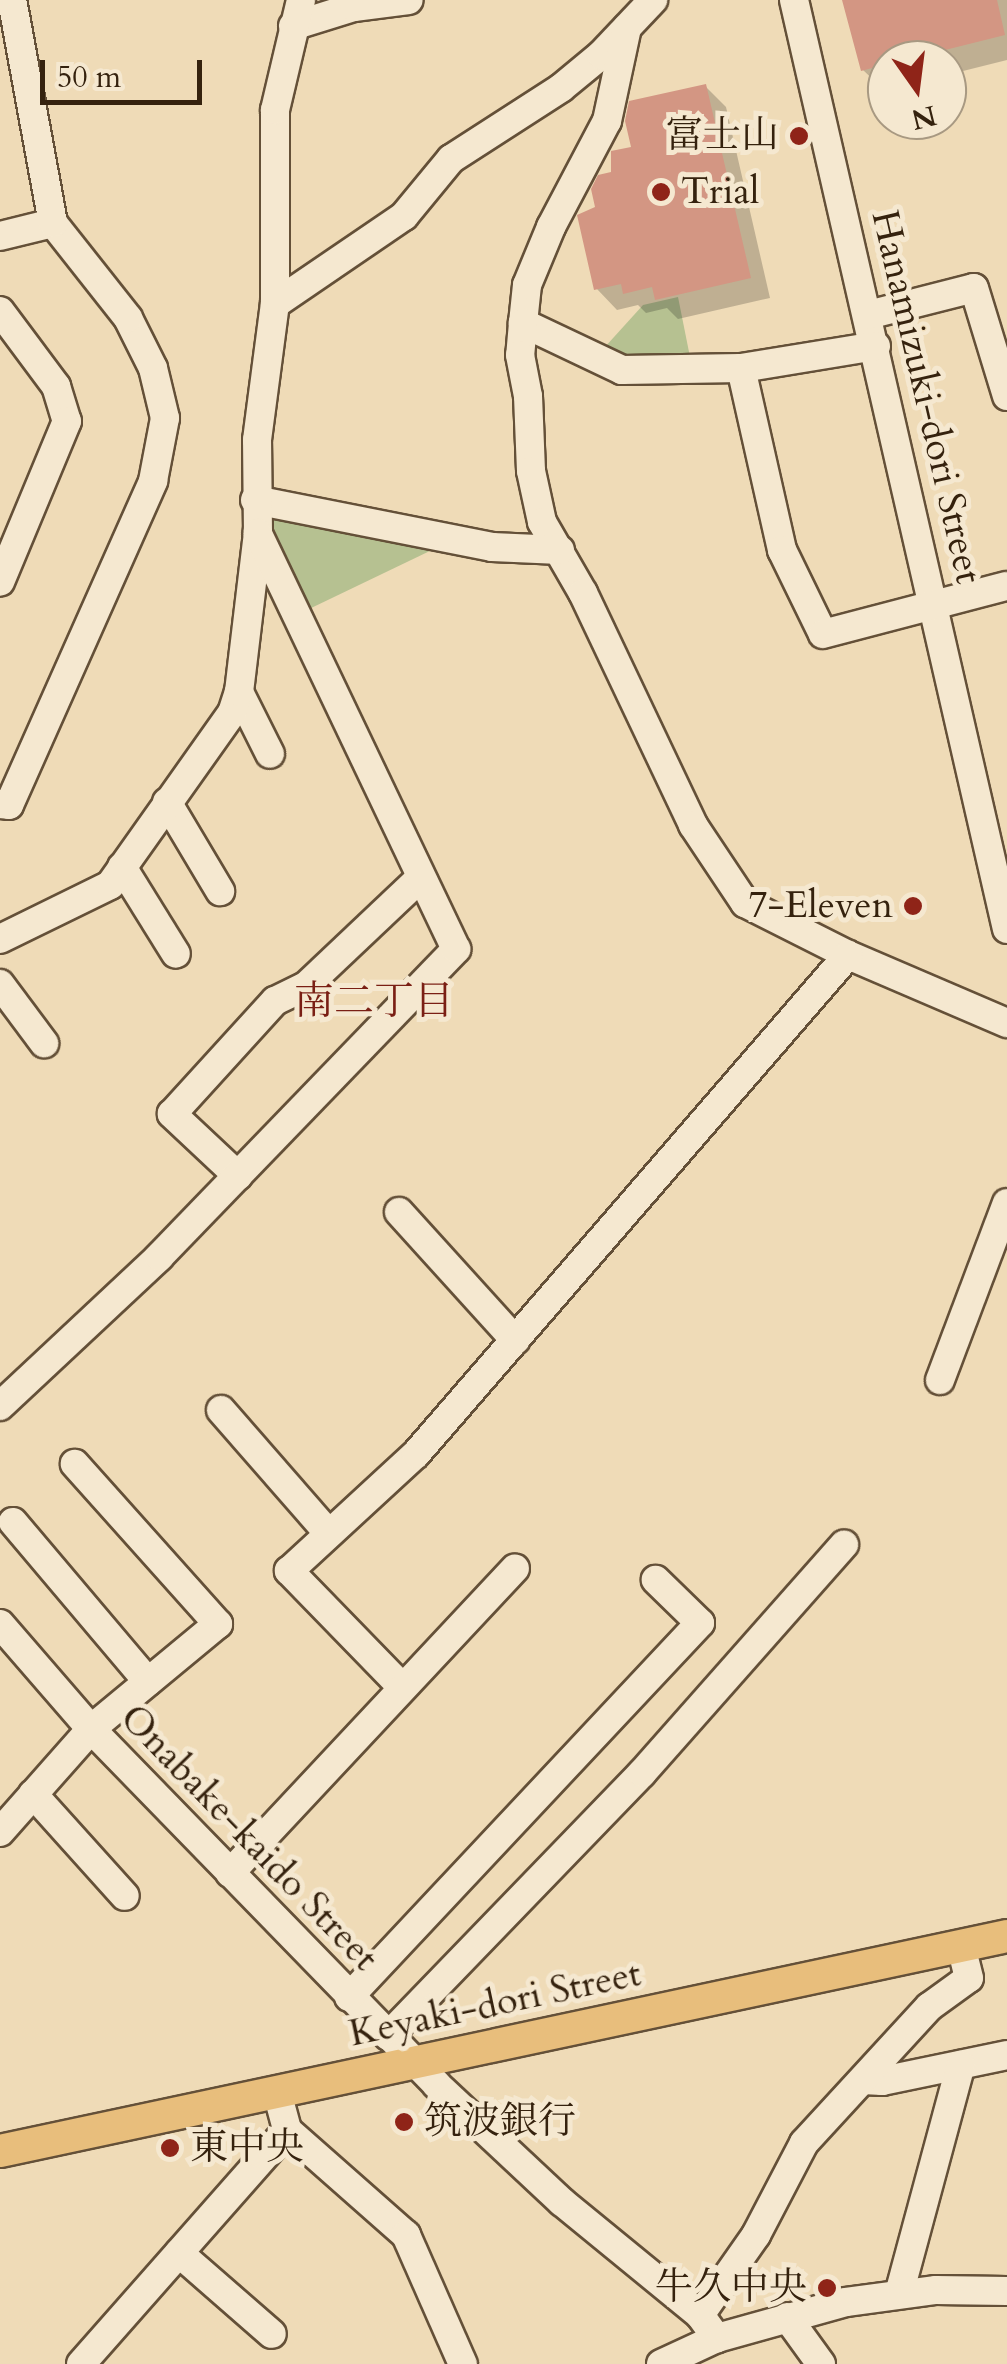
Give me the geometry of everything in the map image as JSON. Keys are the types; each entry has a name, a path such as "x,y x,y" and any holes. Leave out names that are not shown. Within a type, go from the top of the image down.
{"main road":[{"name":"Keyaki-dori Street","path":"0,2151 1007,1936"}],"street":[{"path":"0,804 9,806 152,482 165,418 152,368 128,318 53,223 12,0"},
{"path":"0,940 110,885 232,714 239,692 258,533 254,500 256,440 275,304 275,110 297,13 409,0"},
{"path":"275,304 404,216 450,159 561,88 654,0"},
{"name":"Hanamizuki-dori Street","path":"794,0 1007,929"},
{"path":"628,28 607,121 550,227 528,285 520,355 528,396 531,471 542,522 560,550 693,825 726,881 745,903 848,955 1007,1023"},
{"path":"0,236 53,223"},
{"path":"868,315 974,288 1007,396"},
{"path":"0,311 56,386 67,421 0,582"},
{"path":"523,324 622,370 742,368 876,346"},
{"path":"742,368 782,550 823,634 1007,586"},
{"path":"254,500 492,547 560,550"},
{"path":"0,1406 105,1310 456,950 258,533"},
{"path":"239,692 270,754"},
{"path":"166,802 220,892"},
{"path":"122,867 176,954"},
{"path":"238,1176 172,1114 276,1001 306,986 420,879"},
{"path":"401,1686 289,1571 416,1454 848,955"},
{"path":"0,984 44,1043"},
{"path":"940,1380 1007,1204"},
{"path":"399,1212 515,1340"},
{"path":"221,1410 329,1534"},
{"path":"0,1832 91,1729 218,1624 74,1464"},
{"path":"13,1522 148,1682"},
{"path":"388,2036 642,1773 844,1545"},
{"path":"230,1873 515,1568"},
{"path":"349,1996 700,1623 656,1580"},
{"name":"Onabake-kaido Street","path":"0,1624 91,1729 388,2036 562,2202 700,2314 717,2338"},
{"path":"33,1794 125,1896"},
{"path":"700,2314 756,2235 804,2143 929,2008 969,1978 961,1946"},
{"path":"863,2080 882,2081 1007,2055"},
{"path":"899,2294 961,2065"},
{"path":"277,2092 287,2130 406,2236 463,2364"},
{"path":"81,2364 287,2130"},
{"path":"180,2252 272,2334"},
{"path":"661,2364 717,2338 787,2317 899,2294 1007,2291"},
{"path":"787,2317 821,2364"}],"green space":[{"path":"678,297 692,367 595,358 643,305"},
{"path":"278,512 434,549 307,610 266,524"}],"building":[{"path":"842,0 997,0 1005,35 967,44 967,40 867,40 867,69 861,71"},
{"name":"Trial","path":"706,84 751,278 655,300 652,287 623,294 621,284 594,290 577,215 595,207 591,189 598,175 611,172 611,151 631,147 625,121 629,101"}],"place":[{"name":"富士山","path":"799,136"},
{"name":"Trial","path":"661,192"},
{"name":"7-Eleven","path":"913,906"},
{"name":"筑波銀行","path":"404,2122"},
{"name":"東中央","path":"170,2148"},
{"name":"牛久中央","path":"827,2288"}],"district":[{"name":"南二丁目","path":"374,1002"}]}
